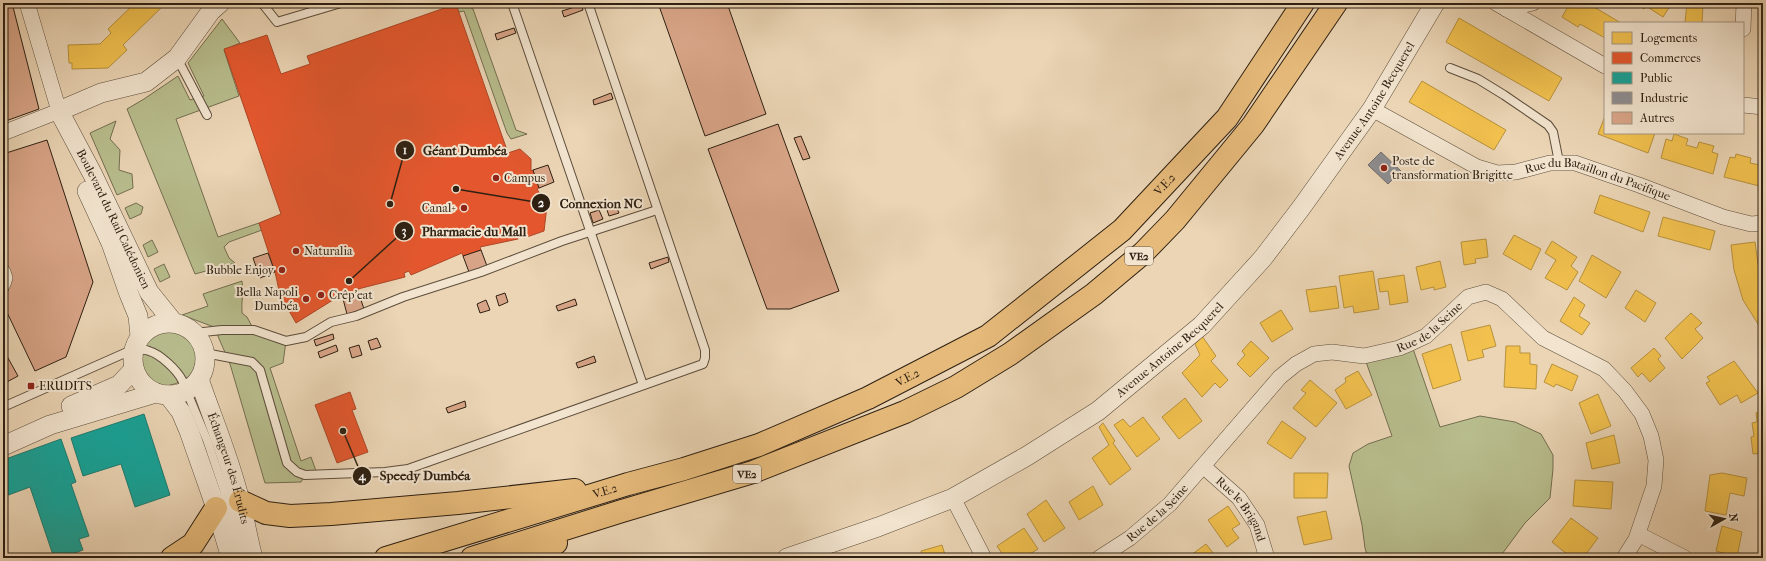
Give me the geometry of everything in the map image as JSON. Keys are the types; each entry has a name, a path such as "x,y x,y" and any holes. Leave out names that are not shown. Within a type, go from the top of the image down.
{"highway":[{"name":"V.E.2","path":"386,558 628,484 684,469 759,445 868,398 988,336 1122,230 1227,118 1303,3"},
{"name":"V.E.2","path":"472,558 753,472 905,412 956,387 1010,354 1105,285 1144,253 1175,220 1252,125 1336,3"},
{"path":"240,501 266,513 290,516 458,503 628,484"},
{"path":"172,558 193,544 216,508"},
{"path":"525,558 622,511"}],"street":[{"name":"Boulevard du Rail Calédonien","path":"27,3 28,12 81,179 111,243 138,316 137,342 132,359 134,369"},
{"path":"3,133 59,111 101,92 146,82 177,58 211,11 220,3"},
{"name":"Avenue Antoine Becquerel","path":"787,558 878,527 952,498 1027,456 1098,411 1202,325 1263,258 1372,109 1435,3"},
{"path":"1501,6 1533,3"},
{"path":"1743,22 1744,3"},
{"path":"1501,6 1604,65"},
{"path":"1744,105 1763,107"},
{"name":"Rue du Bataillon du Pacifique","path":"1372,109 1477,167 1497,173 1516,172 1550,163 1575,163 1639,185 1723,217 1751,224 1763,223"},
{"name":"Boulevard du Rail Calédonien","path":"59,111 93,175 149,292 174,323"},
{"path":"3,272 5,278 3,284"},
{"name":"Rue de la Seine","path":"1099,558 1130,538 1170,504 1204,467 1280,377 1296,364 1314,354 1332,352 1364,356 1399,348 1426,336 1468,297 1486,292 1502,299 1543,338 1604,369 1625,391 1642,414 1651,436 1656,460 1654,486 1638,534 1624,558"},
{"path":"3,446 61,421 193,385 205,365 205,353 201,342 194,333 185,326 165,322 156,325 137,342"},
{"path":"3,432 119,386 134,369"},
{"name":"Échangeur des Érudits","path":"134,369 138,379 146,387 162,394 180,412 189,431 216,508 238,549 253,558"},
{"name":"Échangeur des Érudits","path":"193,385 223,442 240,501 238,549"},
{"name":"Rue le Brigand","path":"1204,467 1239,498 1257,525 1267,558"},
{"path":"952,498 984,558"},
{"path":"1638,534 1685,558"}],"lane":[{"path":"262,3 277,22 342,3"},
{"path":"512,3 643,385"},
{"path":"205,353 252,362 260,370 287,463 297,472 305,475 385,472 408,469 703,364 705,350 588,3"},
{"path":"177,58 207,115"},
{"path":"1450,68 1478,79 1548,125 1553,132 1559,162"},
{"path":"194,333 222,330 254,330 286,341 306,337 331,322 356,316 404,297 481,272 590,232 657,210"},
{"path":"3,407 137,342 170,365 193,385 207,440 223,487 238,549"}],"green space":[{"path":"467,5 473,9 516,130 527,134 511,139 507,133 464,11 459,12 457,8"},
{"path":"222,19 240,43 224,50 239,96 176,119 218,237 259,223 262,230 229,242 224,247 229,258 235,263 195,274 127,109 178,76 190,100 204,96 188,63"},
{"path":"116,121 110,139 120,150 119,170 132,174 133,188 117,195 90,133"},
{"path":"136,203 143,207 141,214 130,219 125,208"},
{"path":"152,240 158,252 148,257 143,245"},
{"path":"164,264 170,277 160,282 154,269"},
{"path":"242,281 242,313 247,317 254,330 286,341 283,363 270,368 301,461 311,457 316,471 305,475 301,482 265,483 230,364 214,327 182,315 208,306 203,294"},
{"path":"169,328 188,337 195,347 196,360 193,371 188,377 179,382 166,385 155,383 146,375 141,365 140,353 144,342 154,333"},
{"path":"1411,343 1440,427 1480,416 1515,422 1541,434 1553,455 1550,498 1525,523 1499,558 1368,558 1349,466 1353,453 1368,444 1392,436 1364,356"}],"building: Logements":[{"path":"135,3 166,3 123,45 127,50 108,68 72,69 72,63 69,63 68,45 100,44 111,33 108,29"},
{"path":"1570,3 1581,3 1587,6 1589,4 1619,22 1604,22 1604,37 1580,24 1578,27 1562,17"},
{"path":"1635,3 1672,3 1663,17 1646,6 1644,9"},
{"path":"1687,3 1703,4 1702,22 1685,22"},
{"path":"1459,18 1562,78 1549,101 1446,42"},
{"path":"1422,81 1506,130 1494,150 1409,102"},
{"path":"1604,119 1604,134 1655,134 1648,153 1598,134"},
{"path":"1674,134 1688,139 1686,145 1697,148 1699,142 1714,146 1712,152 1718,154 1713,174 1661,158 1666,139 1672,141"},
{"path":"1736,154 1751,158 1750,163 1760,165 1761,160 1763,160 1763,187 1724,177 1730,157 1735,158"},
{"path":"1600,195 1650,212 1643,232 1594,213"},
{"path":"1663,217 1715,231 1710,250 1658,236"},
{"path":"1514,235 1541,249 1531,270 1503,254"},
{"path":"1486,239 1488,257 1475,259 1476,263 1464,265 1461,242"},
{"path":"1552,241 1577,257 1571,266 1578,272 1567,290 1545,278 1556,260 1545,253"},
{"path":"1755,242 1758,264 1763,282 1763,332 1743,300 1734,270 1731,245"},
{"path":"1592,255 1621,272 1606,298 1579,281"},
{"path":"1440,261 1446,287 1434,290 1434,287 1421,290 1416,267"},
{"path":"1373,271 1379,309 1354,313 1353,306 1344,308 1339,276"},
{"path":"1404,275 1408,302 1390,305 1388,291 1380,292 1378,279"},
{"path":"1336,286 1339,308 1310,312 1306,290"},
{"path":"1636,290 1656,303 1645,322 1625,308"},
{"path":"1574,297 1585,305 1579,316 1590,323 1582,335 1560,321"},
{"path":"1281,310 1293,329 1272,342 1260,323"},
{"path":"1691,313 1702,323 1695,329 1703,338 1682,359 1665,338"},
{"path":"1490,325 1496,346 1482,350 1484,357 1468,361 1461,332"},
{"path":"1202,336 1216,356 1211,361 1228,380 1220,388 1215,383 1202,397 1182,373 1200,355 1195,344"},
{"path":"1251,341 1269,358 1250,377 1237,364 1245,355 1242,351"},
{"path":"1451,344 1461,380 1433,389 1422,354"},
{"path":"1506,346 1520,346 1520,353 1530,353 1530,364 1537,365 1536,389 1504,387"},
{"path":"1654,348 1661,356 1658,359 1665,368 1650,382 1642,373 1638,377 1631,368"},
{"path":"1734,361 1758,393 1741,403 1737,395 1720,405 1706,383 1710,381 1707,377"},
{"path":"1552,364 1578,376 1572,391 1556,384 1554,387 1544,382"},
{"path":"1358,371 1372,395 1346,409 1335,390 1346,382 1345,378"},
{"path":"1310,380 1337,403 1316,427 1293,408 1306,393 1301,390"},
{"path":"1598,394 1611,426 1591,434 1579,403"},
{"path":"1185,398 1202,421 1179,439 1162,417"},
{"path":"1763,411 1763,453 1753,454 1751,437 1754,436 1752,423 1757,422 1756,413"},
{"path":"1143,417 1160,439 1137,457 1114,425 1123,419 1130,427"},
{"path":"1282,421 1306,438 1291,459 1267,443"},
{"path":"1103,423 1115,441 1113,443 1131,469 1110,485 1092,458 1109,445 1099,427"},
{"path":"1614,435 1620,463 1592,469 1586,443"},
{"path":"1294,473 1328,473 1327,498 1294,498"},
{"path":"1722,473 1747,478 1744,496 1730,493 1726,515 1705,511 1710,475"},
{"path":"1575,480 1613,482 1611,509 1573,506"},
{"path":"1093,486 1103,505 1079,520 1069,502"},
{"path":"1046,500 1065,528 1044,542 1027,514"},
{"path":"1228,506 1240,524 1232,529 1239,538 1227,547 1208,520"},
{"path":"1326,511 1332,539 1304,545 1297,517"},
{"path":"1571,518 1598,538 1583,558 1572,558 1552,542"},
{"path":"1722,526 1742,532 1737,557 1716,551"},
{"path":"1024,528 1038,549 1023,558 1005,558 997,546"},
{"path":"1206,544 1217,558 1187,558"},
{"path":"942,545 946,558 923,558 921,551"}],"building: Commerces":[{"path":"456,4 508,153 520,149 531,159 531,171 533,170 539,188 537,189 547,206 544,231 524,238 522,230 516,231 518,239 480,247 481,250 463,256 462,253 411,275 409,271 404,273 405,277 358,289 359,294 343,299 341,295 296,323 280,295 275,272 259,223 281,214 224,49 267,35 281,74 310,64 307,56"},
{"path":"350,392 356,409 352,410 368,452 337,463 315,405"}],"building: Public":[{"path":"144,414 170,495 135,507 121,464 83,476 71,438"},
{"path":"61,439 76,482 71,484 89,536 79,539 83,550 61,558 54,558 30,487 3,497 3,460"}],"building: Industrie":[{"name":"Poste de transformation Brigitte","path":"1381,152 1401,171 1388,184 1368,165"}],"building: Autres":[{"path":"3,3 12,3 39,109 3,122"},
{"path":"658,3 727,3 766,114 705,136"},
{"path":"581,5 583,10 564,17 562,11"},
{"path":"514,28 516,33 497,40 495,34"},
{"path":"611,93 613,99 594,105 593,100"},
{"path":"778,124 839,291 790,309 767,309 708,149"},
{"path":"801,136 810,158 803,160 794,138"},
{"path":"47,140 93,282 66,357 35,371 3,304 12,279 3,251 3,154"},
{"path":"548,165 554,182 539,188 533,170"},
{"path":"615,204 619,213 609,216 606,207"},
{"path":"599,210 603,219 593,223 590,213"},
{"path":"481,250 487,266 469,272 463,256"},
{"path":"268,253 275,272 260,278 253,258"},
{"path":"668,257 669,262 651,269 649,263"},
{"path":"505,293 508,302 499,306 496,296"},
{"path":"359,294 364,309 347,314 343,299"},
{"path":"575,299 577,305 558,311 556,306"},
{"path":"486,300 490,310 480,313 477,304"},
{"path":"333,334 334,339 316,346 314,340"},
{"path":"377,338 381,347 371,350 368,341"},
{"path":"336,345 338,351 320,358 318,352"},
{"path":"359,345 362,355 352,358 349,348"},
{"path":"3,349 18,376 3,384"},
{"path":"594,356 596,362 578,368 576,363"},
{"path":"465,401 466,407 448,413 446,408"}],"place":[{"name":"Poste de transformation Brigitte","path":"1384,168"},
{"name":"Campus","path":"496,178"},
{"name":"Connexion NC","path":"456,189"},
{"name":"Géant Dumbéa","path":"390,204"},
{"name":"Canal+","path":"464,208"},
{"name":"Naturalia","path":"296,251"},
{"name":"Bubble Enjoy","path":"282,270"},
{"name":"Pharmacie du Mall","path":"349,281"},
{"name":"Crêp'eat","path":"321,295"},
{"name":"Bella Napoli Dumbéa","path":"306,299"},
{"name":"ERUDITS","path":"31,386"},
{"name":"Speedy Dumbéa","path":"343,431"}]}
